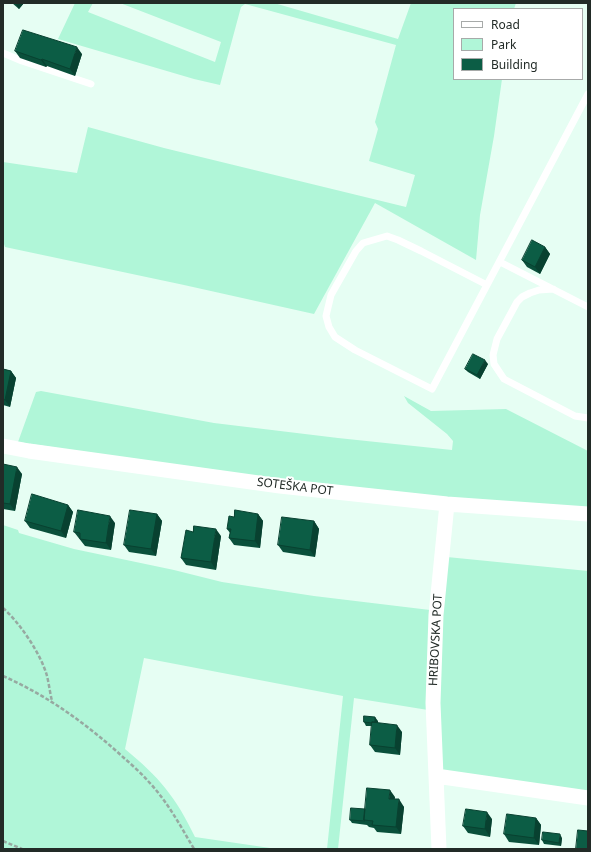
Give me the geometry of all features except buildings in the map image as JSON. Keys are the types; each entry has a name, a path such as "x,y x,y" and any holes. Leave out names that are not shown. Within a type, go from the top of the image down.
{"street":[{"name":"SOTEŠKA POT","path":"3,446 29,451 280,486 447,504 588,514"},
{"name":"HRIBOVSKA POT","path":"439,849 433,703 436,615 447,504"},
{"path":"436,776 588,798"}],"lane":[{"path":"3,53 22,61 91,84"},
{"path":"487,285 410,245 387,236 363,243 356,251 331,295 326,316 329,327 336,337 356,350 432,389 500,262 588,94"},
{"path":"500,262 588,307"},
{"path":"553,289 538,290 522,297 517,302 497,339 493,355 494,364 504,379 575,416 588,418"}],"path":[{"path":"3,608 9,613 36,648 47,675 52,702"},
{"path":"3,676 25,686 68,712 106,742 148,780 172,812 194,849"},
{"path":"3,841 22,849"}],"green space":[{"path":"75,3 93,3 88,12 215,62 221,42 120,3 274,3 398,39 411,3 516,3 514,8 453,8 453,80 502,80 480,215 476,260 375,203 314,314 5,247 3,241 3,162 77,173 88,127 164,148 406,207 415,175 369,161 378,129 375,122 396,45 245,4 241,7 220,85 194,79 58,39"},
{"path":"41,391 214,423 452,450 453,441 447,434 408,403 404,396 431,411 506,409 588,451 588,509 477,501 255,478 18,442 36,392"},
{"path":"3,525 18,530 19,533 74,549 174,570 222,582 314,596 430,610 428,710 354,698 338,849 327,849 343,696 144,658 125,749 148,769 166,788 181,810 195,837 277,849 3,849"},
{"path":"447,557 588,571 588,796 445,773 440,764 438,677"}]}
